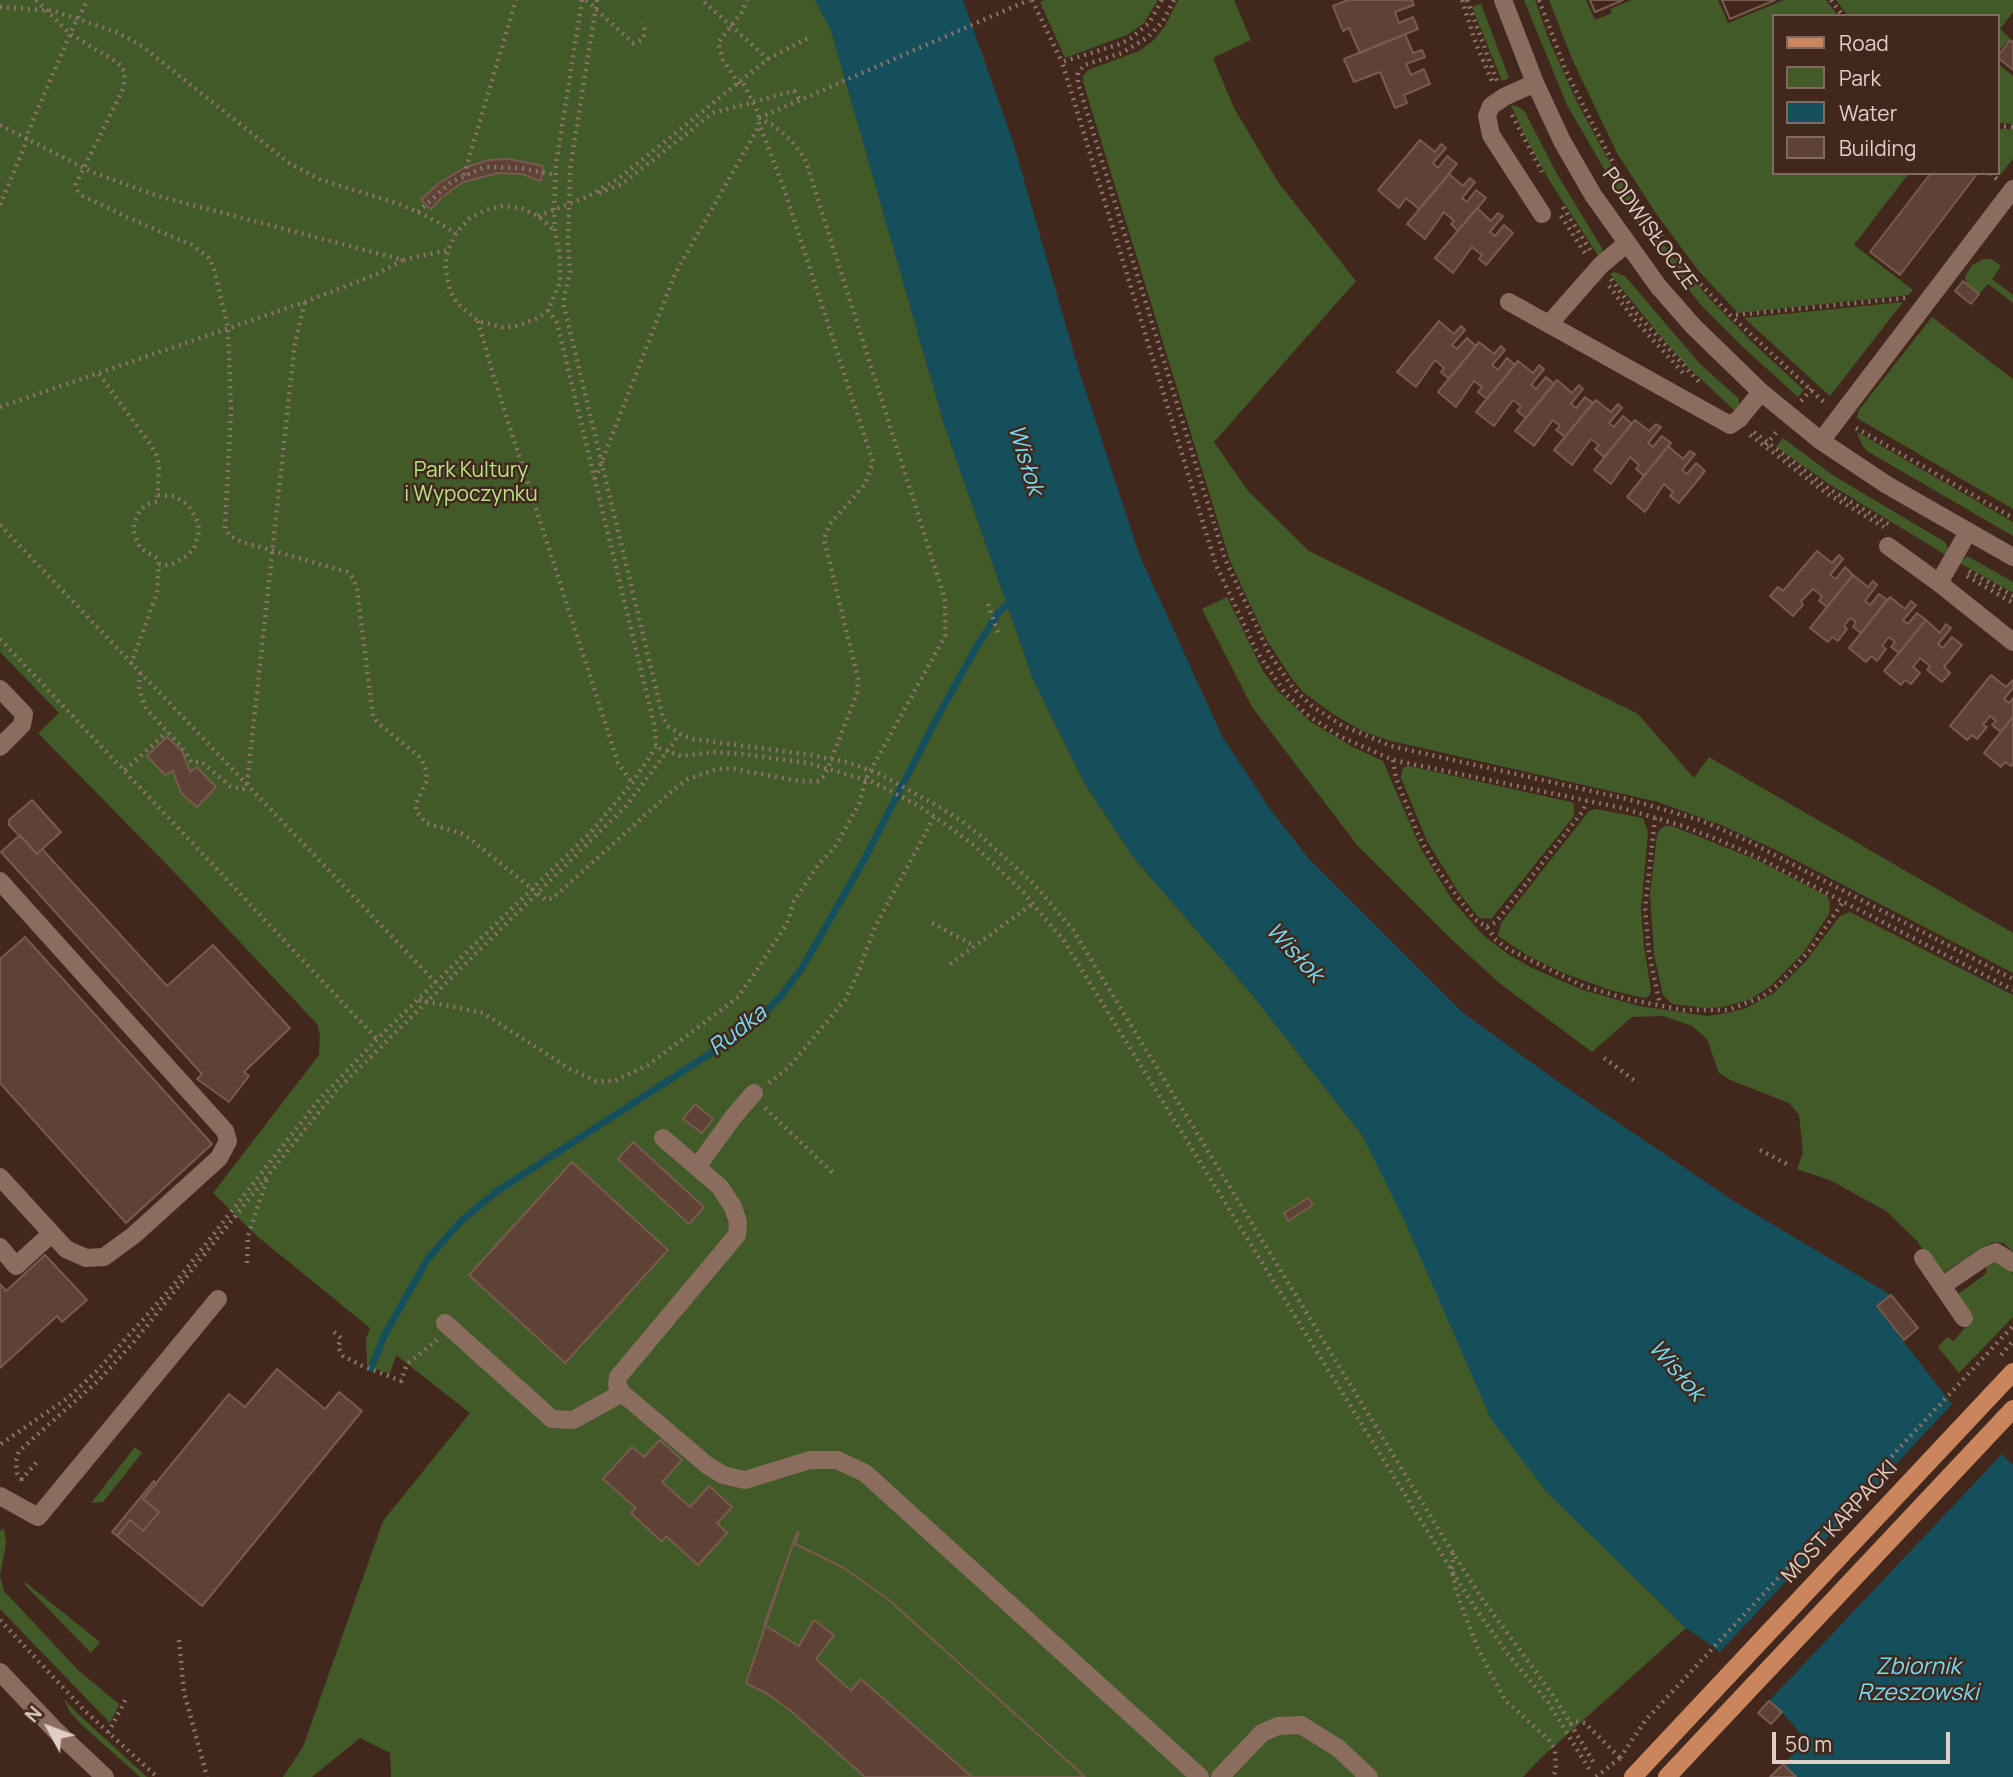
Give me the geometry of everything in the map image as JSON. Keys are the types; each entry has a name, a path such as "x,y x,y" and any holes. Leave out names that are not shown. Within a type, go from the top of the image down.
{"main road":[{"name":"MOST KARPACKI","path":"1633,1777 2013,1372"},
{"path":"1667,1777 2013,1409"}],"street":[{"name":"PODWISŁOCZE","path":"1503,0 1535,83 1562,141 1593,195 1658,286 1693,326 1761,392 1821,441 1888,485 2013,557"},
{"path":"1535,83 1504,97 1491,106 1487,116 1491,135 1542,214"},
{"path":"1821,441 2013,189"},
{"path":"1549,324 1601,265 1626,244"},
{"path":"1509,302 1730,425 1761,392"},
{"path":"1939,583 1968,532"},
{"path":"1888,546 2013,642"},
{"path":"0,689 24,714 22,725 0,747"},
{"path":"0,881 227,1135 226,1147 219,1158 134,1235 104,1257 94,1259 78,1256 66,1249 0,1177"},
{"path":"697,1167 754,1093"},
{"path":"663,1138 720,1187 733,1207 738,1222 737,1235 618,1377 617,1385 622,1393 707,1465 723,1475 745,1480 810,1460 837,1460 865,1473 1200,1777"},
{"path":"0,1247 16,1266 51,1234"},
{"path":"1942,1286 1996,1252 2013,1263"},
{"path":"1923,1258 1964,1318"},
{"path":"0,1496 38,1517 218,1299"},
{"path":"448,1326 552,1419 573,1420 622,1393"},
{"path":"0,1672 54,1729 105,1777"},
{"path":"1220,1777 1262,1733 1278,1726 1301,1724 1338,1748 1369,1777"}],"path":[{"path":"36,0 70,33 117,62 125,72 123,89 76,184 83,196 192,245 209,258 228,328 231,412 225,529 230,536 242,542 347,572 353,578 357,589 373,716 421,758 426,770 427,781 416,803 416,811 426,823 469,838 546,900 553,898 688,779 703,773 734,769 811,782 824,776 858,687 825,549 825,535 830,524 863,488 873,462 760,120 740,82 723,60 718,47 719,40 742,12 747,0"},
{"path":"0,205 70,33 88,0"},
{"path":"464,176 516,0"},
{"path":"584,0 633,43 642,40 645,30 642,23"},
{"path":"555,232 538,216 521,208 503,206 485,210 469,219 456,233 448,250 445,264 450,291 466,313 478,320 502,327 514,327 538,318 548,310 561,271 555,232 555,175 584,0"},
{"path":"597,0 570,169 570,272 564,306 660,708 669,727 680,734 713,743 740,744 830,759 878,773 972,829 1033,883 1073,930 1483,1600 1571,1723 1594,1763"},
{"path":"702,0 768,59"},
{"path":"596,480 675,274 756,133 760,120 798,100 1030,0 1062,62 1210,549 1265,666 1291,700 1306,714 1341,737 1393,760 1587,801 1655,818 1721,841 2013,990"},
{"path":"1062,62 1131,38 1149,23 1162,0"},
{"path":"1174,0 1163,21 1148,37 1122,53 1084,65 1078,73 1078,83 1225,559 1269,653 1293,688 1312,706 1341,725 1391,746 1627,799 1700,820 1746,840 2013,979"},
{"path":"1539,0 1566,71 1616,168 1654,226 1689,272 1809,390 1856,428 2013,518"},
{"path":"0,6 46,10 116,32 142,46 289,163 319,180 402,205 456,233"},
{"path":"589,196 618,179 768,59 808,38"},
{"path":"538,216 622,184 713,113 794,91 798,100"},
{"path":"419,1000 484,1013 570,1069 596,1081 614,1081 648,1065 737,999 787,924 794,901 818,865 835,847 859,804 866,779 944,636 945,599 805,159 773,125 760,120"},
{"path":"0,125 83,168 158,196 404,260"},
{"path":"418,212 451,182 485,167 501,166 555,175"},
{"path":"0,407 305,302 377,274 404,260 448,250"},
{"path":"1736,315 1931,296"},
{"path":"140,673 142,703 182,747 191,762 202,762 230,786 243,789 247,785 295,342 305,302"},
{"path":"1,1444 69,1396 96,1372 172,1287 318,1101 591,831 632,783 656,747 655,728 596,480 557,323 548,310"},
{"path":"478,320 494,378 618,762 632,783"},
{"path":"99,373 157,456 158,502 141,509 133,530 141,548 158,559 155,603 131,664"},
{"path":"158,495 174,496 188,505 198,522 199,531 194,549 187,556 171,565 159,565"},
{"path":"0,526 437,984"},
{"path":"988,604 999,633"},
{"path":"0,639 377,1040"},
{"path":"125,770 167,732"},
{"path":"37,1462 22,1479 17,1472 19,1451 99,1380 134,1343 336,1091 626,806 680,734"},
{"path":"656,747 681,756 715,752 742,754 828,768 866,779 919,806 975,846 1003,870 1034,903 1072,953 1452,1571 1508,1654 1548,1702 1589,1769"},
{"path":"1393,760 1406,805 1436,866 1475,919 1487,927 1495,939 1508,949 1583,986 1631,1000 1683,1010 1728,1010 1762,997 1780,983 1809,951 1843,902"},
{"path":"1487,927 1496,922 1583,811 1587,801"},
{"path":"835,1175 767,1110 754,1093 789,1067 845,999 875,927 934,817"},
{"path":"1655,818 1645,908 1649,953 1660,1005"},
{"path":"950,964 1034,903"},
{"path":"932,923 975,946"},
{"path":"1604,1058 1638,1083"},
{"path":"1760,1150 1791,1166"},
{"path":"247,1263 248,1236 272,1160"},
{"path":"334,1332 341,1338 338,1347 343,1356 401,1381 407,1364 448,1326"},
{"path":"1596,1777 1620,1758 1646,1721 2013,1326"},
{"path":"1454,1553 1452,1571 1456,1591 1478,1649 1498,1691 1555,1749 1556,1770 1553,1777"},
{"path":"0,1620 108,1733 157,1777"},
{"path":"180,1640 184,1692 207,1777"},
{"path":"108,1733 127,1697"},
{"path":"1563,1727 1575,1721 1585,1723 1620,1758"}],"green space":[{"name":"Park Kultury i Wypoczynku","path":"0,0 815,0 831,30 945,427 1033,679 1085,784 1134,858 1250,992 1362,1135 1546,1491 1686,1628 1523,1777 391,1777 390,1753 360,1738 312,1777 283,1777 303,1747 383,1521 470,1413 396,1355 390,1374 367,1366 366,1339 370,1328 257,1236 213,1193 319,1055 320,1035 317,1024 38,733 59,713 0,652"},
{"path":"1158,0 1144,23 1127,35 1065,58 1040,2"},
{"path":"1178,0 1234,0 1251,40 1213,58 1234,108 1278,182 1356,281 1214,442 1248,491 1309,551 1638,714 1694,778 1709,757 2013,933 2013,973 1776,850 1721,825 1658,802 1387,740 1362,731 1303,692 1266,639 1230,561 1083,82 1083,76 1088,70 1139,51 1154,40 1165,26"},
{"path":"1524,0 1535,0 1549,40 1577,102 1640,212 1673,257 1709,298 1804,390 1798,397 1701,305 1632,217 1567,105"},
{"path":"1549,0 1586,0 1595,20 1612,13 1610,9 1631,0 1718,0 1728,23 1784,0 1826,0 1836,14 1772,14 1772,175 1907,175 1854,245 1913,290 1908,295 1738,313 1697,269 1655,212 1617,153 1573,61"},
{"path":"1836,0 2013,0 2013,12 2000,29 2010,38 1999,51 1999,14 1846,14"},
{"path":"1481,4 1509,78 1502,81 1472,7"},
{"path":"1999,65 2013,76 2013,124 1999,123"},
{"path":"1511,105 1525,112 1557,174 1603,250 1599,257 1549,180"},
{"path":"1999,129 2013,129 2013,159 2000,175"},
{"path":"1984,259 1991,259 2001,266 1992,279 2013,295 2013,303 1988,284 1979,294 1966,283 1965,277 1972,265"},
{"path":"1614,272 1625,276 1700,364 1739,399 1737,413 1687,366 1656,331 1610,274"},
{"path":"1903,302 1830,396 1744,318"},
{"path":"1932,317 2013,379 2013,509 1857,418 1859,410"},
{"path":"1857,432 2013,522 2013,536 1867,451"},
{"path":"1783,438 1834,476 1945,542 1948,548 1946,555 1829,484 1776,447"},
{"path":"1967,556 2013,582 2013,593 1960,563"},
{"path":"1227,597 1263,671 1278,691 1311,722 1383,761 1421,849 1453,901 1483,935 1532,968 1583,990 1639,1006 1707,1016 1727,1013 1746,1008 1774,993 1806,961 1840,916 1850,912 2013,995 2013,1252 2003,1243 1993,1242 1940,1275 1917,1241 1886,1211 1832,1181 1797,1169 1803,1153 1799,1115 1789,1103 1730,1080 1719,1073 1707,1039 1692,1026 1663,1016 1632,1017 1592,1052 1498,982 1357,845 1252,707 1202,609"},
{"path":"1404,767 1574,804 1574,816 1491,919 1479,918 1459,893 1427,841 1401,778"},
{"path":"1596,809 1643,818 1648,832 1641,910 1651,991 1649,996 1644,998 1610,990 1563,973 1527,955 1498,936 1501,923 1589,811"},
{"path":"1665,826 1672,826 1757,860 1827,896 1830,903 1829,914 1804,952 1771,986 1749,1000 1723,1007 1705,1008 1672,1004 1663,995 1654,954 1650,894 1657,835"},
{"path":"1993,1261 2001,1262 2013,1274 2013,1317 1959,1373 1938,1347 1947,1337 1954,1341 1973,1318 1958,1294 1983,1276 1987,1266"},
{"path":"135,1447 142,1453 103,1502 91,1503"},
{"path":"4,1529 6,1543 0,1576 0,1531"},
{"path":"0,1576 4,1591 79,1671 119,1704 110,1723 0,1609"},
{"path":"25,1582 100,1642 91,1653 25,1585"},
{"path":"64,1699 147,1777 140,1777 82,1725 70,1712"}],"water":[{"path":"815,0 963,0 1013,142 1077,364 1139,554 1222,736 1270,809 1309,859 1462,1012 1557,1081 1735,1202 1891,1295 1877,1307 1954,1407 2013,1465 2013,1777 1796,1777 1783,1764 1807,1741 1783,1713 1715,1648 1686,1628 1546,1491 1491,1419 1405,1222 1362,1135 1250,992 1134,858 1085,784 1033,679 945,427 831,30"}],"pier":[{"path":"1955,1401 2004,1452 1769,1701 1767,1700 1718,1654"}],"building":[{"path":"1348,0 1412,0 1414,5 1395,12 1399,23 1413,17 1418,29 1360,53 1349,28 1343,31 1333,6"},
{"path":"1590,0 1623,0 1595,12"},
{"path":"1590,0 1623,0 1595,12"},
{"path":"1722,0 1775,0 1730,19"},
{"path":"1722,0 1775,0 1730,19"},
{"path":"1405,34 1413,53 1422,50 1425,57 1406,64 1411,75 1424,69 1430,84 1404,95 1407,103 1395,108 1380,72 1354,82 1344,59"},
{"path":"2010,40 2013,42 2013,70 1999,59 1999,54"},
{"path":"1420,140 1435,152 1441,144 1446,148 1433,163 1438,168 1447,156 1457,164 1419,209 1406,198 1399,208 1378,190"},
{"path":"509,159 543,166 541,181 522,174 498,173 463,182 431,209 421,200 438,184 464,168 489,160"},
{"path":"1449,174 1463,186 1470,178 1475,182 1462,198 1467,202 1476,190 1486,198 1458,231 1451,224 1454,221 1444,212 1425,239 1407,224"},
{"path":"1929,175 1976,175 1900,275 1870,252"},
{"path":"1477,208 1491,221 1498,213 1503,216 1490,232 1495,236 1504,225 1513,233 1486,265 1479,259 1482,255 1472,247 1453,273 1435,258"},
{"path":"1963,281 1979,294 1971,304 1955,291"},
{"path":"1439,321 1454,334 1461,326 1465,330 1452,345 1457,349 1467,338 1476,346 1449,379 1441,372 1444,368 1435,360 1416,387 1397,372"},
{"path":"1479,342 1494,354 1501,346 1505,350 1492,365 1498,370 1507,358 1515,365 1487,399 1478,392 1482,387 1474,381 1456,407 1438,392"},
{"path":"1518,361 1533,373 1539,365 1544,369 1531,385 1536,389 1546,377 1554,384 1526,418 1517,411 1521,406 1513,400 1494,426 1476,412"},
{"path":"1557,380 1572,393 1579,385 1583,389 1571,404 1576,408 1585,397 1593,403 1565,437 1556,430 1560,426 1553,420 1534,446 1515,431"},
{"path":"1596,400 1611,412 1618,404 1622,408 1609,423 1614,427 1623,416 1632,424 1604,457 1595,449 1599,445 1591,439 1572,465 1554,450"},
{"path":"1635,420 1649,431 1656,424 1661,427 1648,443 1653,447 1662,436 1671,443 1644,476 1636,469 1639,465 1630,457 1611,484 1594,470"},
{"path":"1668,446 1683,459 1690,451 1695,454 1682,470 1687,474 1696,463 1705,471 1679,503 1670,496 1673,492 1664,484 1645,512 1627,497"},
{"path":"1817,551 1832,563 1839,555 1843,559 1830,575 1836,579 1845,567 1853,575 1827,607 1819,601 1822,596 1813,589 1801,601 1803,605 1793,616 1770,596 1778,587 1783,591"},
{"path":"1853,575 1868,587 1873,581 1877,585 1865,601 1870,605 1879,594 1887,600 1861,633 1853,627 1856,622 1850,618 1844,626 1847,629 1838,641 1832,637 1828,642 1810,628"},
{"path":"1890,597 1905,609 1911,601 1916,605 1903,620 1908,624 1917,613 1926,620 1899,653 1891,647 1895,642 1889,637 1882,646 1886,649 1877,661 1871,656 1866,662 1849,648"},
{"path":"1926,620 1940,633 1946,624 1951,628 1938,644 1943,648 1952,637 1962,645 1944,667 1950,673 1942,682 1927,670 1930,666 1920,658 1913,667 1920,673 1911,684 1905,680 1901,685 1884,671"},
{"path":"1991,675 2006,687 2013,680 2013,688 2004,699 2009,703 2013,698 2013,717 2001,732 1992,725 1996,721 1990,716 1983,725 1987,727 1977,739 1972,735 1967,740 1950,726"},
{"path":"2013,717 2013,764 2011,766 2005,762 2001,767 1984,753"},
{"path":"167,737 182,751 190,772 197,767 216,787 197,807 181,793 173,771 165,775 147,756"},
{"path":"32,800 61,832 37,854 9,825 9,820"},
{"path":"20,835 37,854 42,849 167,986 213,945 290,1028 244,1072 249,1076 229,1102 197,1079 202,1074 1,852"},
{"path":"25,937 212,1144 126,1223 0,1083 0,959"},
{"path":"695,1104 713,1119 702,1133 683,1119"},
{"path":"633,1142 704,1207 689,1224 618,1159"},
{"path":"572,1162 668,1250 565,1363 469,1275"},
{"path":"1308,1198 1313,1205 1288,1221 1284,1213"},
{"path":"45,1255 87,1300 62,1322 57,1316 0,1368 0,1284 6,1291"},
{"path":"1891,1295 1918,1328 1904,1340 1877,1306"},
{"path":"277,1369 325,1409 339,1392 362,1411 202,1606 117,1536 130,1520 143,1531 159,1512 143,1499 229,1394 245,1407"},
{"path":"660,1440 682,1460 662,1482 690,1507 709,1486 732,1507 717,1523 727,1533 698,1565 666,1536 662,1542 631,1513 636,1508 603,1479 632,1447 644,1457"},
{"path":"154,1481 156,1484 143,1499 159,1512 143,1531 130,1520 117,1536 112,1532"},
{"path":"797,1532 799,1533 795,1544 844,1568 889,1600 1085,1777 865,1777 791,1711 746,1683"},
{"path":"797,1532 799,1533 795,1544 844,1568 889,1600 1085,1777 972,1777 861,1679 851,1691 816,1659 834,1635 814,1620 799,1646 764,1625"},
{"path":"1769,1701 1782,1712 1771,1724 1758,1713"},
{"path":"1783,1764 1796,1777 1770,1777"}],"waterway":[{"name":"Rudka","path":"371,1368 385,1334 427,1260 461,1221 496,1192 748,1029 782,995 802,968 864,860 977,646 999,612 1008,604"}],"water label":[{"name":"Wisłok","path":"1025,460"},
{"name":"Wisłok","path":"1294,953"},
{"name":"Wisłok","path":"1676,1371"},
{"name":"Zbiornik Rzeszowski","path":"1918,1681"}]}
